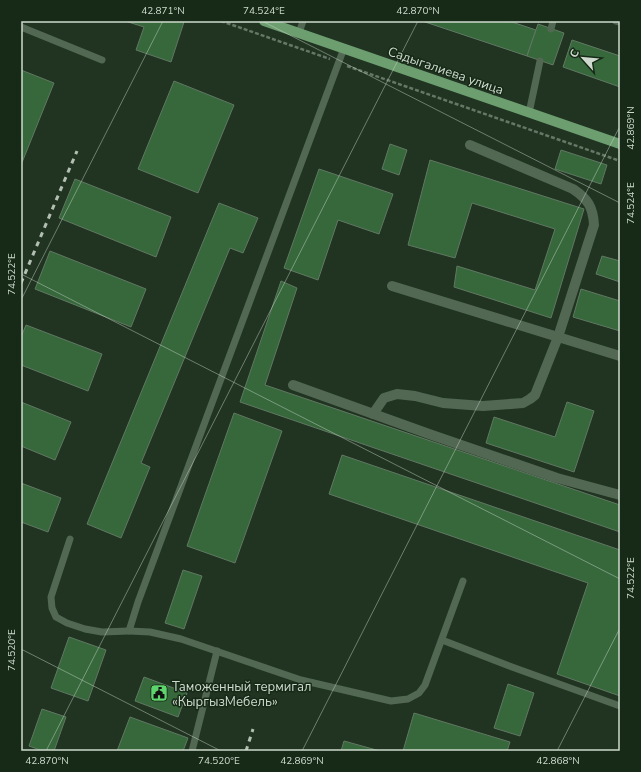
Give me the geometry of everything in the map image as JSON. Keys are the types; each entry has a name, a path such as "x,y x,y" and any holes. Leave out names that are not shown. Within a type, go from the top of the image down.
{"main road":[{"name":"Садыгалиева улица","path":"264,21 620,144"}],"street":[{"path":"373,414 384,398 397,394 415,396 443,403 483,406 523,403 534,395 558,337 594,225 593,213 589,203 573,189 470,145"},
{"path":"392,286 620,356"},
{"path":"293,385 556,478 620,495"}],"lane":[{"path":"299,33 303,21"},
{"path":"616,21 620,22"},
{"path":"21,27 102,60"},
{"path":"129,630 138,602 344,48"},
{"path":"529,113 540,61"},
{"path":"70,540 51,597 52,608 56,617 67,624 102,632 129,630 158,633 181,639 301,680 391,700 408,699 419,693 425,685 463,581"},
{"path":"442,640 620,706"},
{"path":"192,751 217,651"}],"path":[{"path":"221,21 620,161"}],"building":[{"path":"125,21 184,22 171,62 136,50 144,27"},
{"path":"422,21 509,21 536,30 527,56"},
{"path":"538,24 564,33 553,65 527,56"},
{"path":"572,40 620,56 620,87 563,67"},
{"path":"21,70 54,83 21,165"},
{"path":"174,81 234,105 198,193 138,169"},
{"path":"390,144 407,150 399,175 382,169"},
{"path":"561,150 607,165 601,184 555,169"},
{"path":"430,160 584,209 551,318 454,287 457,266 535,290 555,229 472,203 455,258 408,245"},
{"path":"319,169 393,194 379,234 338,220 318,280 284,268"},
{"path":"75,179 171,217 156,257 59,218"},
{"path":"219,203 258,218 243,253 230,248 141,463 150,467 121,538 87,524"},
{"path":"50,251 146,289 131,327 35,289"},
{"path":"602,256 620,261 620,282 596,274"},
{"path":"281,281 297,288 265,385 620,505 620,532 240,402"},
{"path":"581,289 620,301 620,331 573,317"},
{"path":"26,325 102,354 88,391 21,365 21,337"},
{"path":"21,402 71,422 55,460 21,446"},
{"path":"567,402 594,411 574,472 486,443 494,417 555,437"},
{"path":"234,413 282,431 235,563 187,546"},
{"path":"342,455 620,550 620,696 557,674 588,583 329,494"},
{"path":"21,483 61,498 48,532 21,522"},
{"path":"183,570 202,576 184,629 165,623"},
{"path":"69,637 106,650 88,701 51,688"},
{"path":"144,677 187,693 178,717 135,701"},
{"path":"508,684 534,693 520,736 494,728"},
{"path":"42,709 66,717 54,751 43,751 29,746"},
{"path":"414,713 510,742 507,751 403,751"},
{"path":"130,717 188,738 183,751 117,751"},
{"path":"344,741 380,751 341,751"}],"railway":[{"path":"21,283 77,151"},
{"path":"246,751 253,729"}],"place":[{"name":"Таможенный термигал «КыргызМебель»","path":"159,693"}]}
